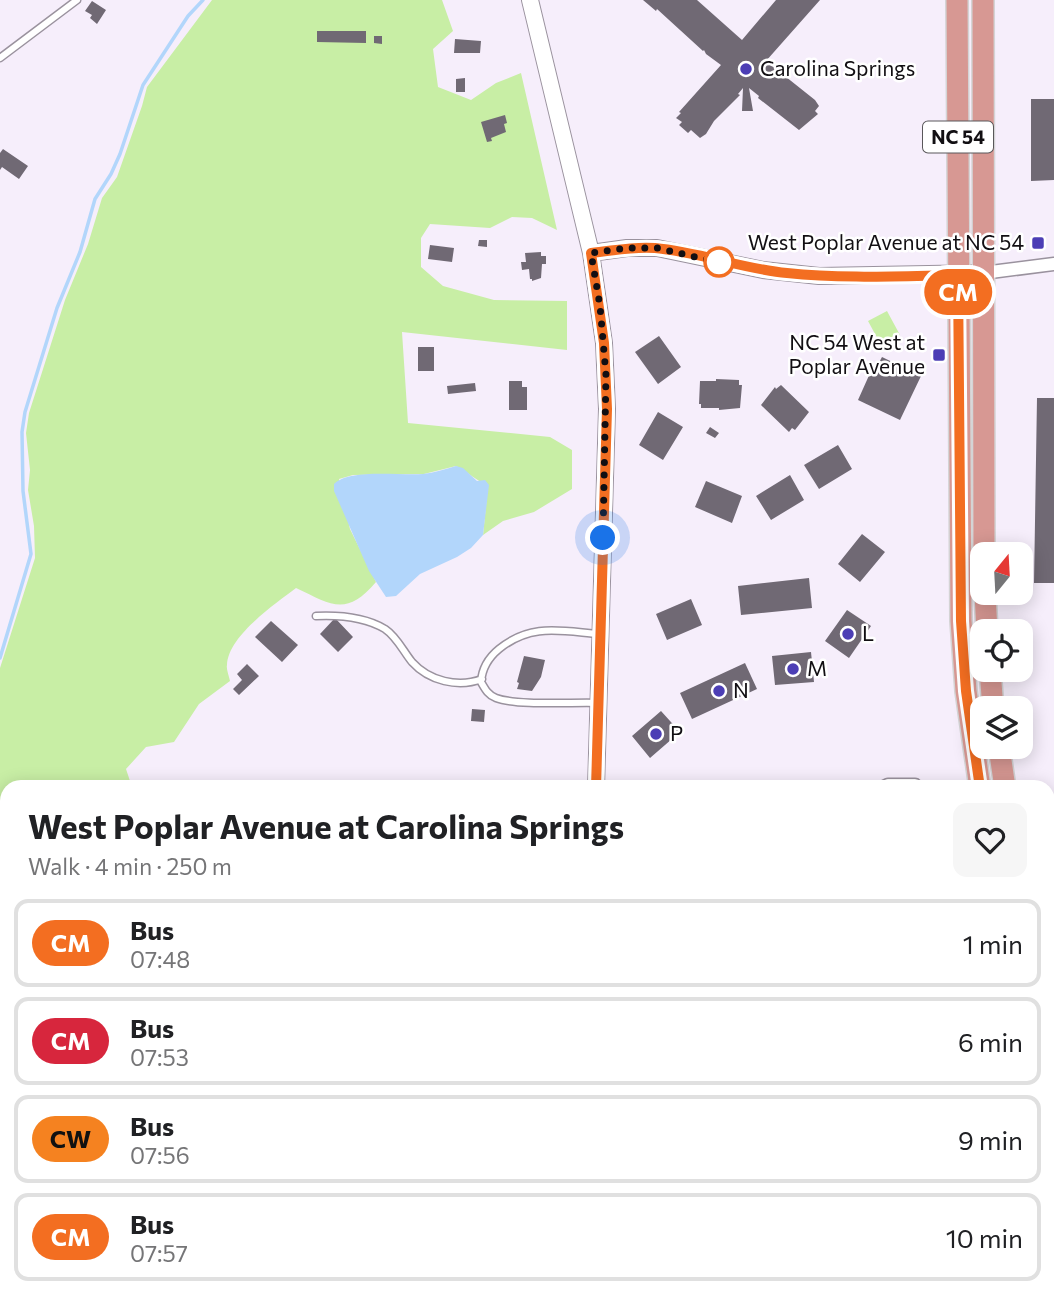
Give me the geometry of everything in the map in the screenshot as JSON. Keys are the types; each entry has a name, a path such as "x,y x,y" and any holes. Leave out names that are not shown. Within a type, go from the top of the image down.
{"highway":[{"name":"NC 54","path":"957,0 961,621 966,691 979,780"},
{"name":"NC 54","path":"984,0 984,542"},
{"path":"1001,759 1005,780"}],"street":[{"path":"530,0 591,253 600,306 606,375 596,780"},
{"path":"591,253 627,248 657,248 763,270 818,276 958,275 1054,264"}],"lane":[{"path":"0,58 78,0"},
{"path":"316,616 356,619 386,630 412,662 436,678 460,684 482,679"},
{"path":"599,702 513,702 494,698 487,692 482,679 485,664 513,638 529,632 551,630 600,634"}],"green space":[{"path":"212,0 442,0 453,31 433,49 438,87 471,100 496,83 521,73 557,230 532,218 512,217 490,228 430,224 421,238 421,267 443,286 494,300 567,301 567,350 402,332 408,423 550,437 572,450 572,489 534,512 503,521 483,535 488,485 456,466 424,474 353,475 339,479 350,529 376,582 365,593 347,604 338,604 329,603 296,588 265,612 244,632 229,654 227,667 230,681 199,704 174,742 146,747 126,769 130,780 0,780 0,668 35,558 34,526 28,490 30,470 26,433 29,413 65,300 88,244 102,198 117,177 147,87"},
{"path":"887,311 900,335 881,345 868,321"}],"water":[{"path":"456,466 463,468 477,481 485,480 489,485 483,535 471,548 457,557 420,574 396,596 386,597 369,571 334,491 334,484 341,479 363,474 423,474"}],"building":[{"name":"Carolina Springs","path":"643,0 697,0 742,40 776,0 820,0 766,61 815,100 819,106 815,111 818,114 799,130 749,88 753,111 742,111 743,88 706,134 700,138 691,130 688,133 679,125 682,122 676,118 721,65"},
{"path":"92,1 106,10 97,24 90,18 92,15 85,11"},
{"path":"317,31 366,31 366,43 317,42"},
{"path":"374,36 382,36 382,44 374,43"},
{"path":"455,39 481,41 480,53 454,53"},
{"path":"465,78 465,92 456,92 456,79"},
{"path":"1031,99 1054,99 1054,180 1031,181"},
{"path":"505,115 506,132 487,142 481,122"},
{"path":"3,149 28,166 19,179 2,167 0,170 0,153"},
{"path":"479,240 487,240 487,247 478,246"},
{"path":"430,245 454,248 452,262 428,259"},
{"path":"541,252 541,256 546,256 546,264 542,264 541,278 532,281 529,269 522,270 521,262 526,262 525,253"},
{"path":"659,336 681,367 658,384 635,352"},
{"path":"418,347 434,347 434,371 418,371"},
{"path":"882,357 921,376 900,420 858,400 871,371 874,372"},
{"path":"739,380 739,385 742,385 740,408 701,408 700,381"},
{"path":"509,381 522,381 522,387 527,387 527,410 509,410"},
{"path":"475,383 476,391 448,394 447,386"},
{"path":"781,385 809,412 795,430 792,428 789,432 761,405 775,387 776,389"},
{"path":"1037,398 1054,398 1054,583 1034,583"},
{"path":"658,412 683,427 663,460 639,445"},
{"path":"710,427 719,433 715,438 706,433"},
{"path":"838,445 852,469 819,489 804,465"},
{"path":"790,475 804,500 771,520 756,496"},
{"path":"706,481 742,496 732,523 695,507"},
{"path":"862,534 885,552 860,582 838,564"},
{"path":"809,578 812,608 741,615 738,586"},
{"path":"691,599 702,625 667,640 656,614"},
{"name":"L","path":"847,610 871,626 849,658 825,641"},
{"path":"335,618 353,637 338,652 320,634"},
{"path":"271,621 298,645 282,662 255,637"},
{"name":"M","path":"811,652 814,682 775,685 772,656"},
{"path":"524,656 545,660 541,677 532,691 517,689"},
{"name":"N","path":"745,663 757,689 692,719 680,693"},
{"path":"247,664 259,676 239,695 233,689 242,680 237,674"},
{"path":"472,709 485,710 484,722 471,721"},
{"name":"P","path":"661,711 680,732 650,758 632,736"}],"waterway":[{"path":"0,658 31,554 23,491 22,432 25,412 57,308 80,252 95,199 120,154 143,85 188,16 203,0"}],"bus line":[{"name":"CM","path":"596,780 607,409 604,343 591,253 642,247 673,250 742,267 788,274 958,275 961,621 966,691 979,780"}],"place":[{"name":"Carolina Springs","path":"746,69"},
{"name":"West Poplar Avenue at NC 54","path":"1038,243"},
{"name":"NC 54 West at Poplar Avenue","path":"939,355"},
{"name":"L","path":"848,634"},
{"name":"M","path":"793,669"},
{"name":"N","path":"719,691"},
{"name":"P","path":"656,734"}],"route":[{"path":"603,538 606,375 600,306 591,253 627,248 657,248 726,264 719,262"}]}
